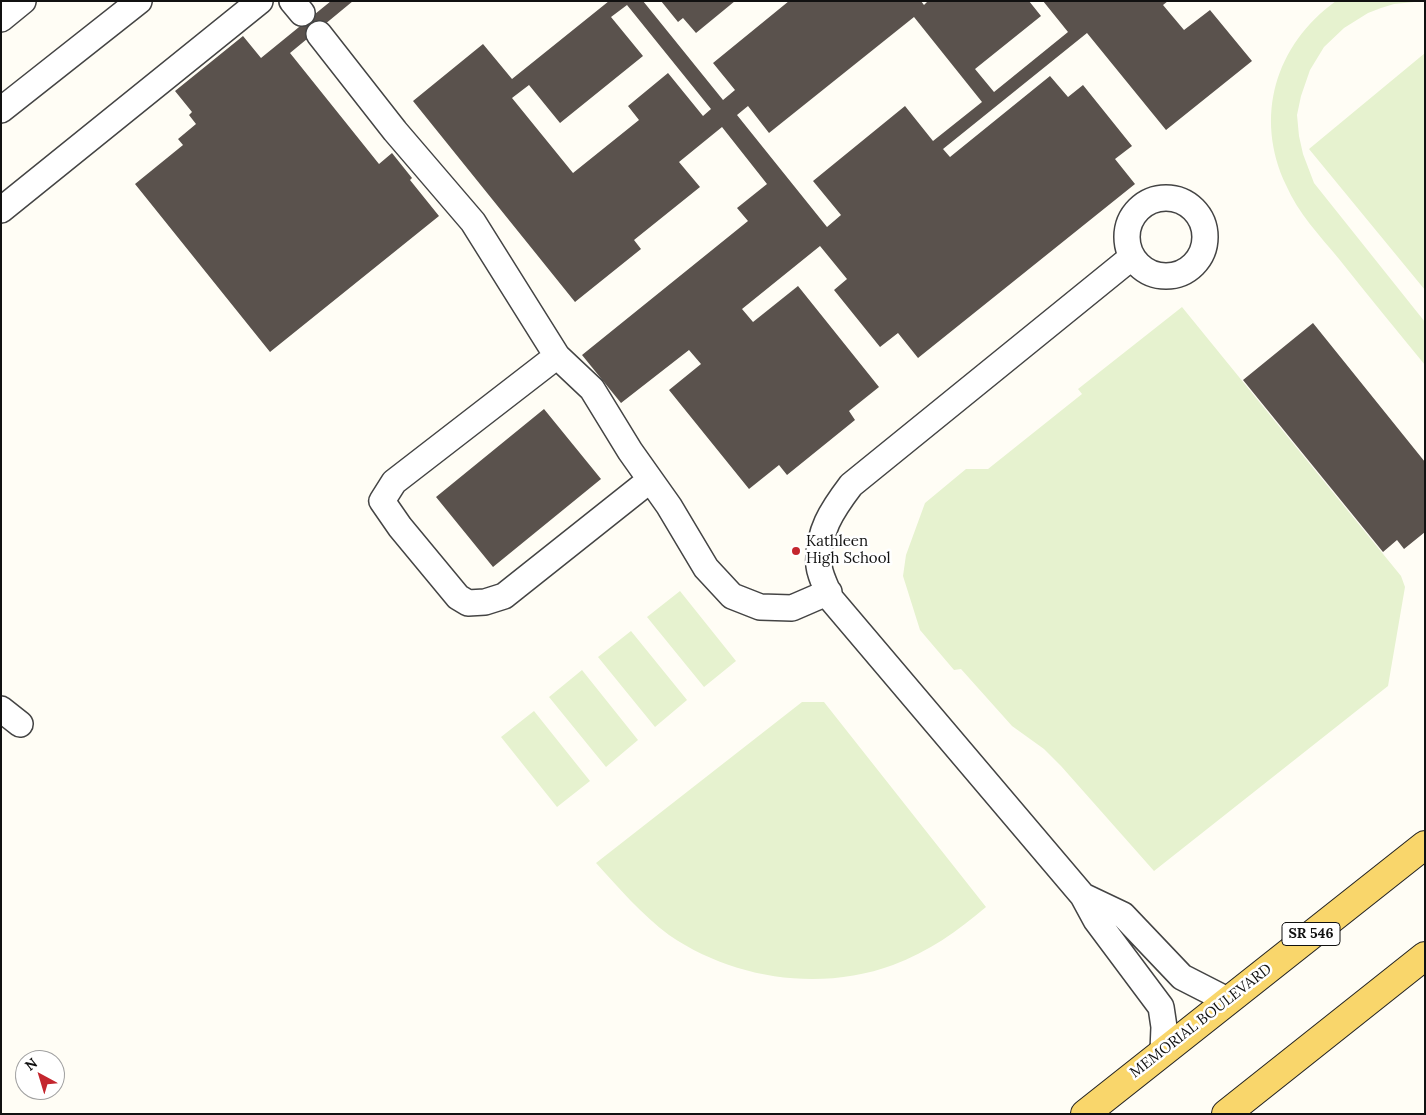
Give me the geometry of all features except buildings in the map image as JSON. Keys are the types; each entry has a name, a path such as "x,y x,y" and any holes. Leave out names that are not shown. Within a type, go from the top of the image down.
{"main road":[{"name":"MEMORIAL BOULEVARD","path":"1090,1109 1425,844"},
{"path":"1226,1114 1425,956"}],"street":[{"path":"1,19 23,1"},
{"path":"1,110 139,1"},
{"path":"1,210 260,1"},
{"path":"319,34 395,131 473,222 557,356 592,389 650,480 669,506 706,568 732,596 760,607 792,608 828,592"},
{"path":"1132,257 851,485 832,510 821,536 819,567 831,598 1082,896 1096,920 1161,1007 1164,1028 1163,1051"},
{"path":"557,356 394,482 382,501 400,527 458,597 468,603 484,602 504,596 650,480"},
{"path":"1082,896 1123,915 1182,977 1227,1000"}],"green space":[{"path":"1336,1 1425,1 1394,4 1381,8 1368,13 1344,28 1324,47 1310,70 1297,115 1303,154 1314,183 1425,322 1425,365 1303,215 1286,185 1276,159 1272,134 1272,108 1276,84 1285,61 1298,39 1315,19"},
{"path":"1425,53 1425,290 1309,149"},
{"path":"1182,307 1401,576 1405,587 1388,686 1154,871 1061,766 1044,749 1012,726 961,669 954,670 920,630 903,576 906,555 925,503 966,469 988,469 1082,394 1078,389"},
{"path":"680,591 736,661 704,687 647,617"},
{"path":"631,631 687,700 655,727 598,657"},
{"path":"582,670 638,740 606,767 549,697"},
{"path":"802,702 824,702 986,907 965,924 930,947 893,965 865,973 836,978 807,979 778,977 749,971 721,962 694,950 669,935 649,919 596,863"},
{"path":"534,711 590,781 557,807 501,737"}],"place":[{"name":"Kathleen High School","path":"796,551"}]}
